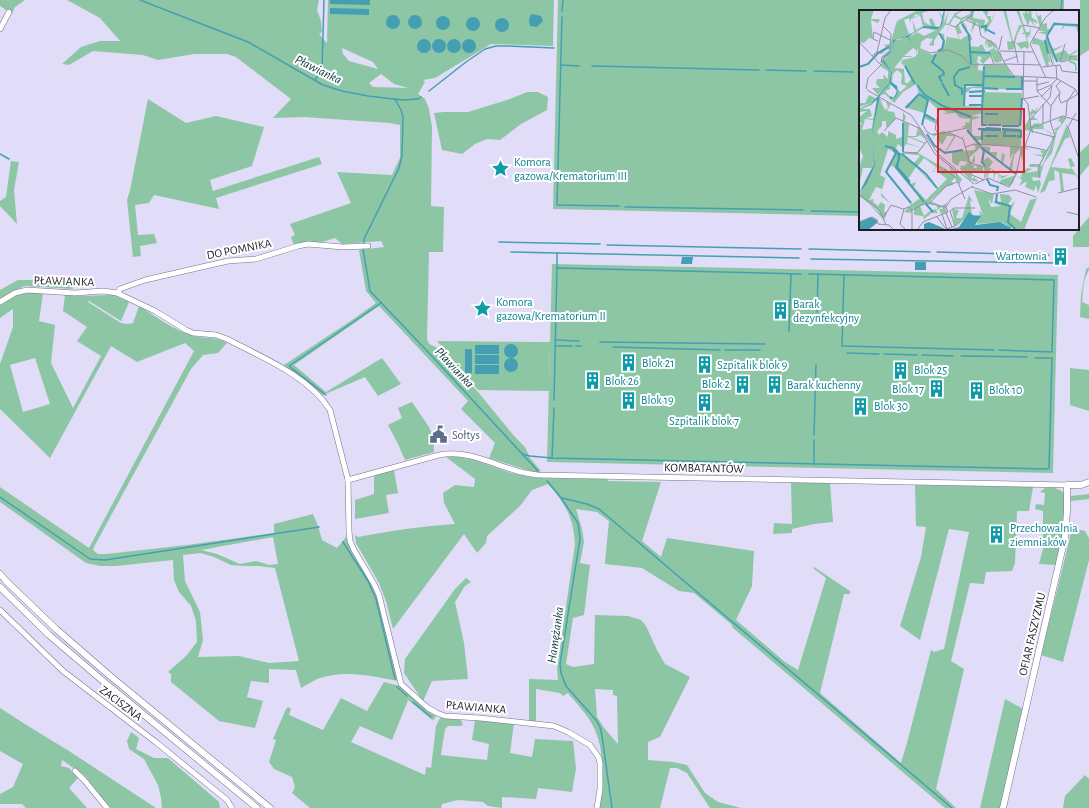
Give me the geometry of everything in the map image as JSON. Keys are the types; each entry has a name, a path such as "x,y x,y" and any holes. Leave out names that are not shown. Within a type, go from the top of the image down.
{"street":[{"path":"0,29 9,12"},
{"name":"DO POMNIKA","path":"117,293 120,289 152,279 228,261 256,259 308,244 343,247 368,246"},
{"name":"PŁAWIANKA","path":"0,302 15,293 27,290 75,293 103,291 117,293 155,311 193,333 227,339 289,372 313,389 324,400 330,410 348,480 350,541 379,596 401,684 437,714 554,726 568,732 590,745 599,758 600,764 600,789 597,808"},
{"name":"KOMBATANTÓW","path":"348,480 450,453 464,454 518,471 538,475 1067,485"},
{"path":"1067,485 1081,485 1089,482"},
{"name":"OFIAR FASZYZMU","path":"1003,808 1065,537 1067,485"},
{"path":"0,574 56,629 103,670 270,808"},
{"path":"0,587 55,640 257,808"},
{"name":"ZACISZNA","path":"0,610 63,671 169,752 227,800 232,808"},
{"path":"76,771 107,808"}],"green space":[{"path":"0,0 25,0 15,7 12,14 0,6"},
{"path":"67,0 319,0 317,10 321,21 322,32 319,34 327,43 328,0 554,0 553,46 491,44 435,78 423,80 425,82 418,94 425,99 429,109 432,127 431,206 444,207 443,252 429,252 427,339 429,344 436,347 478,392 514,436 525,447 530,458 541,471 536,473 489,458 495,443 461,409 468,401 379,306 294,365 326,392 382,358 401,384 378,396 365,377 323,395 284,365 376,303 366,291 359,250 384,247 381,241 342,244 335,238 319,243 294,245 291,237 295,235 290,224 351,203 337,172 392,175 400,158 400,125 304,117 273,118 291,99 236,57 227,54 194,54 158,60 143,55 93,51 69,65 62,64 81,47 100,41 120,41 100,18","holes":["342,48 373,62 378,69 349,61 343,54","381,74 394,84 408,88 373,87 369,83"]},
{"path":"558,0 1064,0 1064,10 859,10 859,216 553,209"},
{"path":"1080,0 1089,0 1089,50 1080,56"},
{"path":"527,92 538,92 548,97 547,110 521,124 500,140 487,139 475,144 462,154 442,150 434,113 468,112"},
{"path":"148,99 186,123 216,116 264,127 252,166 210,180 213,191 319,157 322,164 216,198 219,209 154,195 149,203 135,205 138,235 154,234 157,243 140,246 141,256 133,257 127,200"},
{"path":"1089,144 1089,165 1079,177 1079,153"},
{"path":"11,161 19,162 14,190 17,224 0,206 0,201 6,197"},
{"path":"1089,217 1089,247 1073,247 1073,236"},
{"path":"552,264 1058,275 1053,473 547,462"},
{"path":"1089,267 1089,271 1084,282 1082,302 1089,305 1089,319 1080,317 1081,295 1086,269"},
{"path":"18,280 72,280 73,289 24,286 0,299 0,290"},
{"path":"43,293 39,321 55,325 51,363 73,408 101,356 77,341 87,327 63,311 65,295 113,295 129,302 121,321 89,301 88,302 121,323 133,323 139,306 165,323 186,333 198,337 219,339 227,343 218,353 203,355 191,369 93,550 98,554 106,554 274,533 274,524 313,514 322,540 337,548 346,537 372,585 378,599 398,681 358,674 337,674 317,679 301,688 296,670 269,669 269,683 251,681 247,697 263,701 255,728 219,721 171,682 171,674 168,672 186,656 197,642 196,621 191,606 179,592 174,580 173,560 116,566 100,566 86,563 0,502 0,487 89,548 194,351 185,343 137,362 111,346 50,458 0,409 0,364 13,327 13,309 0,318 0,305 16,294","holes":["35,358 50,404 23,412 10,365","273,537 278,564 269,565 256,561 240,564 217,554 201,550","200,553 214,557 231,565 275,568 299,661 269,663 239,656 198,657 203,640 200,612 185,581 183,555"]},
{"path":"437,341 550,342 549,391 478,390"},
{"path":"1070,368 1089,370 1089,411 1070,405"},
{"path":"412,402 429,427 433,436 434,452 405,460 388,425 402,418 398,408"},
{"path":"446,457 459,457 475,460 511,473 535,478 607,479 608,481 661,482 642,541 661,557 667,538 754,551 752,586 736,620 785,662 798,670 826,578 813,568 814,567 850,591 850,594 844,594 820,693 901,763 931,650 934,652 944,649 969,532 949,529 920,640 900,626 921,557 926,527 916,526 915,485 1033,487 1029,511 1017,511 1015,563 1012,571 986,572 984,584 970,583 951,661 964,669 936,789 956,808 945,808 733,628 731,624 694,593 679,591 642,568 605,564 609,521 597,512 576,509 584,542 580,563 590,565 584,615 573,618 566,664 573,667 594,664 595,615 628,616 641,620 646,626 665,664 690,677 660,737 648,742 648,760 687,765 705,793 718,802 741,808 710,808 687,773 677,768 670,768 660,808 599,808 602,757 594,728 582,710 568,693 563,696 560,693 536,689 536,722 529,721 529,679 558,680 557,669 575,544 568,511 560,498 548,484 532,490 520,506 487,536 486,543 477,553 464,534 393,629 386,601 379,583 356,543 355,535 358,537 406,529 455,524 444,503 443,493 455,485 474,487 475,479","holes":["595,689 613,690 613,695 617,696 618,744 597,717"]},
{"path":"394,470 398,493 386,495 389,513 355,519 355,500 374,494 374,476"},
{"path":"791,482 830,483 833,522 814,524 792,529 792,533 773,534 774,523 792,524"},
{"path":"1052,487 1062,491 1065,496 1065,522 1056,565 1039,564 1043,549 1043,511 1035,509 1036,504 1044,505 1045,493 1040,492 1045,488"},
{"path":"1089,494 1089,499 1071,501 1071,496"},
{"path":"1072,528 1085,531 1089,538 1089,560 1063,662 1041,655"},
{"path":"466,578 471,582 465,586 455,602 464,643 468,679 432,681 423,701 404,673 405,659 455,589"},
{"path":"384,682 400,686 404,689 414,699 436,715 434,720 408,700 392,740 360,726 351,742 425,775 426,767 431,768 436,726 440,718 461,720 463,724 461,726 448,726 445,729 441,755 487,760 489,744 472,740 475,720 514,723 510,753 532,757 535,739 573,741 576,768 572,792 538,788 536,799 502,797 502,808 488,806 483,802 458,800 442,804 441,808 310,808 292,793 295,787 292,777 274,769 269,762 276,740 273,739 286,709 288,707 291,709 289,715 323,730 341,698 367,711"},
{"path":"1005,699 1025,710 1000,808 980,808"},
{"path":"0,708 156,808 111,808 85,776 62,760 61,766 69,768 78,778 69,788 87,808 26,808 22,804 0,804 0,794 13,787 23,764 0,751"},
{"path":"131,732 139,738 136,749 154,758 168,758 219,802 220,808 162,808 158,785 144,759 129,749 127,741"},
{"path":"1085,775 1089,779 1089,808 1063,808 1065,796"}],"water":[{"path":"330,0 370,0 370,5 330,4"},
{"path":"330,8 369,9 369,15 330,14"},
{"path":"532,14 541,16 543,21 537,27 530,26 529,21"},
{"path":"390,15 396,15 400,19 400,25 396,29 390,29 386,25 386,19"},
{"path":"412,15 418,15 422,19 422,25 418,29 412,29 408,25 408,19"},
{"path":"440,16 446,16 450,20 450,26 446,30 440,30 436,26 436,20"},
{"path":"470,17 476,17 480,21 480,27 476,31 470,31 466,27 466,21"},
{"path":"499,18 505,18 509,22 509,28 505,32 499,32 495,28 495,22"},
{"path":"424,39 429,41 431,46 429,51 424,53 419,51 417,46 419,41"},
{"path":"439,39 444,41 446,46 444,51 439,53 434,51 432,46 434,41"},
{"path":"454,39 459,41 461,46 459,51 454,53 449,51 447,46 449,41"},
{"path":"469,39 474,41 476,46 474,51 469,53 464,51 462,46 464,41"},
{"path":"682,257 693,257 692,264 681,264"},
{"path":"915,262 926,262 926,270 915,270"},
{"path":"511,344 516,346 518,351 516,356 511,358 506,356 504,351 506,346"},
{"path":"475,345 499,345 499,354 475,354"},
{"path":"465,349 472,349 472,373 465,373"},
{"path":"475,355 499,355 499,364 475,364"},
{"path":"511,358 516,360 518,365 516,370 511,372 506,370 504,365 506,360"},
{"path":"475,365 499,365 499,374 475,374"}],"waterway":[{"name":"Pławianka","path":"140,0 248,42 323,85 342,91 368,96 402,100 418,99 421,97"},
{"path":"315,80 322,69 324,0"},
{"path":"562,11 563,0"},
{"path":"1061,10 1062,0"},
{"path":"562,17 557,205 619,206"},
{"path":"429,91 485,49 496,46 554,48"},
{"path":"561,65 579,66"},
{"path":"592,66 759,70"},
{"path":"766,70 806,71"},
{"path":"814,71 853,72"},
{"name":"Pławianka","path":"364,244 364,239 399,168 402,156 403,117 395,99"},
{"path":"0,154 9,159"},
{"path":"625,207 803,210"},
{"path":"811,211 859,212"},
{"path":"499,242 600,244"},
{"path":"607,245 801,249"},
{"name":"Pławianka","path":"363,249 370,291 538,471"},
{"path":"809,249 930,252"},
{"path":"511,252 799,258"},
{"path":"937,252 1049,255"},
{"path":"557,253 557,268"},
{"path":"811,259 1054,263"},
{"path":"554,400 557,268 801,274"},
{"path":"789,331 791,274"},
{"path":"809,274 1054,280 1052,352 999,350"},
{"path":"817,312 818,274"},
{"path":"844,275 842,346 994,350"},
{"path":"326,395 289,366 381,303"},
{"path":"555,340 579,341"},
{"path":"600,342 765,344"},
{"path":"555,346 572,346"},
{"path":"576,346 581,346"},
{"path":"613,347 720,350"},
{"path":"725,350 760,350"},
{"path":"847,353 879,354"},
{"path":"884,354 917,355"},
{"path":"922,355 953,356"},
{"path":"961,356 1027,357"},
{"path":"522,454 552,458 1047,469 1049,468 1052,358 1035,358"},
{"path":"814,435 816,365"},
{"path":"552,458 554,408"},
{"path":"814,440 814,464"},
{"name":"Hamężanka","path":"547,481 559,495 578,523 580,539 560,664 561,673 566,686 596,720 600,727 612,808"},
{"path":"0,497 90,559 105,560 319,527"},
{"path":"562,498 587,504 599,509 952,808"},
{"path":"343,542 368,581 376,599 395,679"},
{"path":"397,687 407,696"},
{"path":"413,702 431,717"}],"place":[{"name":"Komora gazowa/Krematorium III","path":"501,169"},
{"name":"Wartownia","path":"1060,256"},
{"name":"Komora gazowa/Krematorium II","path":"483,309"},
{"name":"Barak dezynfekcyjny","path":"780,311"},
{"name":"Blok 21","path":"629,363"},
{"name":"Szpitalik blok 9","path":"704,365"},
{"name":"Blok 25","path":"901,370"},
{"name":"Blok 26","path":"592,381"},
{"name":"Blok 2","path":"743,384"},
{"name":"Barak kuchenny","path":"774,385"},
{"name":"Blok 17","path":"937,389"},
{"name":"Blok 10","path":"976,390"},
{"name":"Blok 19","path":"628,400"},
{"name":"Szpitalik blok 7","path":"704,402"},
{"name":"Blok 30","path":"861,406"},
{"name":"Sołtys","path":"439,435"},
{"name":"Przechowalnia ziemniaków","path":"997,535"}]}
